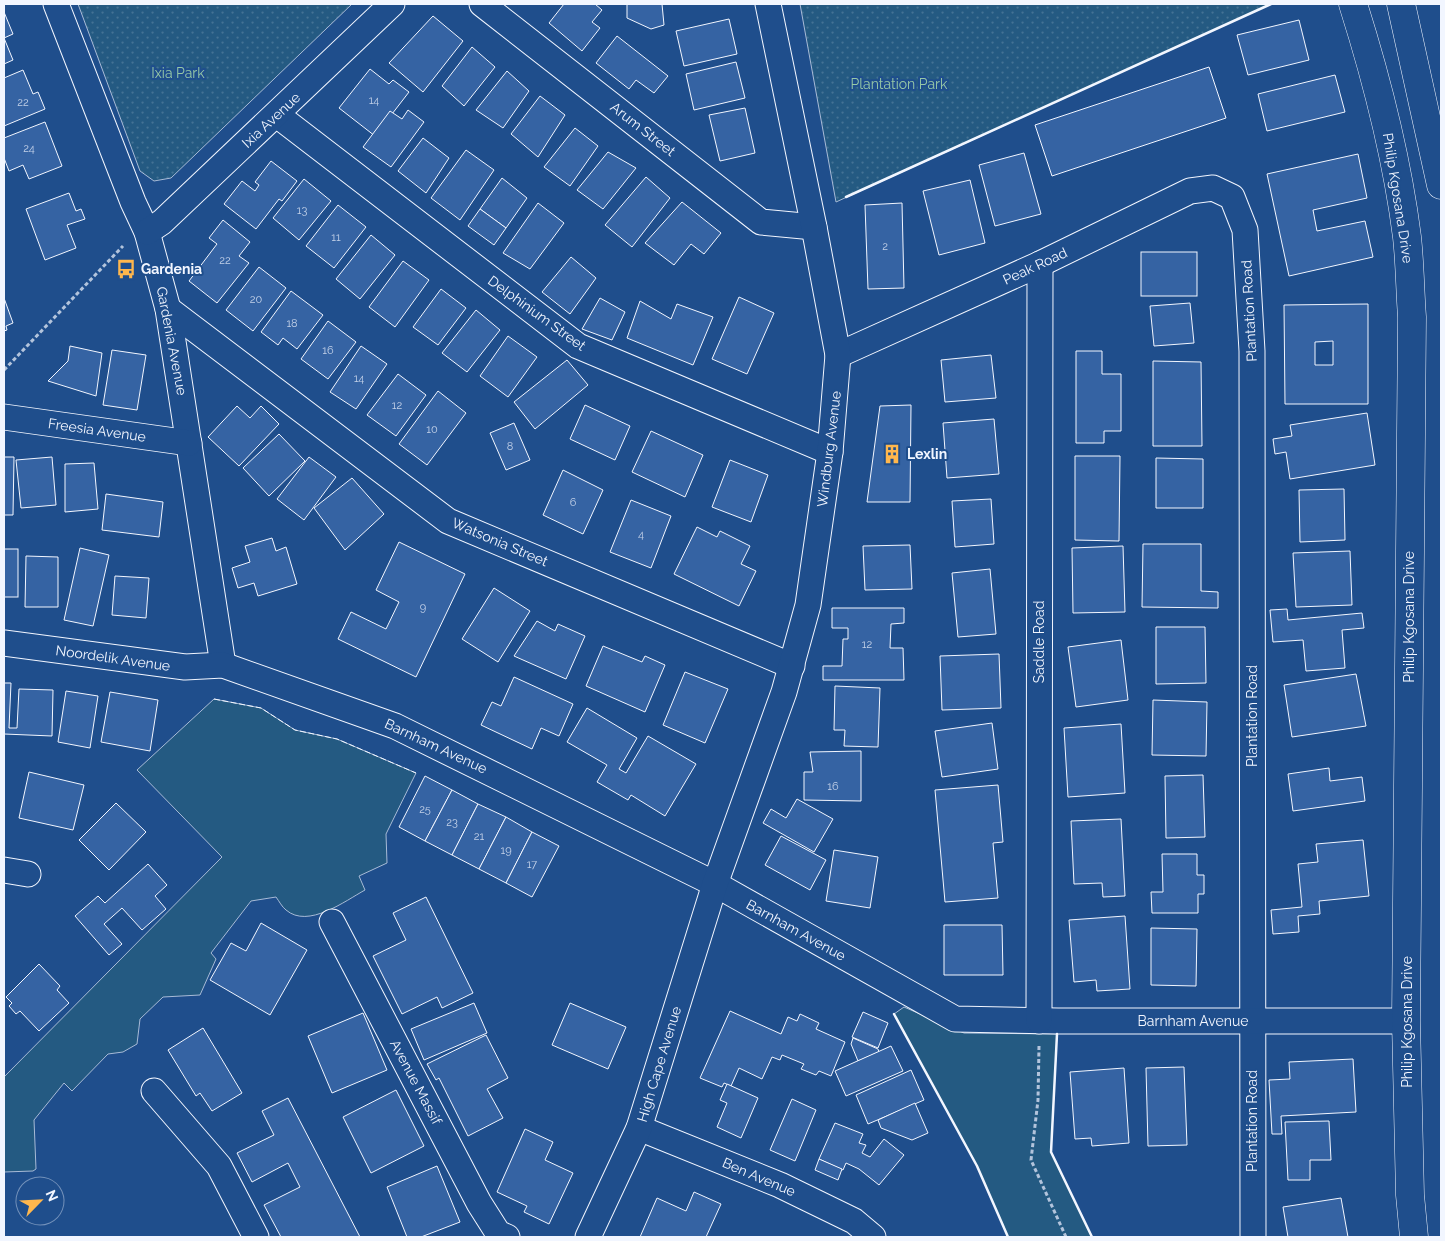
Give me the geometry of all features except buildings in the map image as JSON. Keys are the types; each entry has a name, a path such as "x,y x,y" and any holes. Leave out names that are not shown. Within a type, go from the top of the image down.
{"main road":[{"name":"Philip Kgosana Drive","path":"1353,4 1372,65 1393,149 1407,238 1412,317 1406,1021 1410,1194 1414,1237"},
{"path":"1401,4 1441,186"}],"street":[{"name":"Gardenia Avenue","path":"56,4 145,229 168,309 223,665"},
{"name":"Ixia Avenue","path":"145,229 162,222 392,4"},
{"name":"Arum Street","path":"482,4 761,222 814,226"},
{"name":"Windburg Avenue","path":"715,884 792,666 808,604 830,452 838,355 814,226 768,4"},
{"name":"Delphinium Street","path":"277,115 578,346 830,452"},
{"name":"Peak Road","path":"838,355 1040,264 1190,191 1213,188 1232,198"},
{"name":"Plantation Road","path":"1232,198 1245,230 1252,351 1253,1237"},
{"name":"Saddle Road","path":"1039,1020 1040,264"},
{"name":"Watsonia Street","path":"168,309 448,521 792,666"},
{"name":"Freesia Avenue","path":"4,417 189,443"},
{"name":"Noordelik Avenue","path":"4,643 185,667 223,665"},
{"name":"Barnham Avenue","path":"223,665 395,726 428,740 715,884 955,1019 1252,1022 1406,1021"},
{"path":"4,870 28,874"},
{"name":"High Cape Avenue","path":"588,1237 639,1128 715,884"},
{"name":"Avenue Massif","path":"332,922 479,1203 498,1233 507,1237"},
{"path":"154,1091 219,1166 256,1237"},
{"name":"Ben Avenue","path":"639,1128 780,1185 854,1222 873,1237"}],"path":[{"path":"4,370 145,229"},
{"path":"1039,1020 1038,1100 1031,1160 1066,1237"}],"green space":[{"name":"Ixia Park","path":"78,4 352,4 171,178 154,181 140,171"},
{"name":"Plantation Park","path":"800,4 1271,4 836,202"},
{"path":"214,699 261,708 295,730 337,739 416,773 386,834 387,863 359,876 365,890 337,906 315,915 295,915 285,909 276,897 251,901 211,953 216,959 200,995 163,997 140,1019 137,1044 123,1052 108,1054 72,1091 64,1083 34,1120 36,1169 33,1171 4,1172 4,1077 222,857 137,770"},
{"path":"904,1007 964,1033 1057,1034 1051,1152 1092,1237 1008,1237 977,1166 894,1014"}],"fence":[{"path":"214,699 261,708 295,730 337,739 416,773"}],"wall":[{"path":"846,197 1271,4"},
{"path":"894,1014 977,1166 1008,1237"},
{"path":"1057,1034 1051,1152 1092,1237"}],"place":[{"name":"Gardenia","path":"126,269"},
{"name":"Lexlin","path":"892,454"}]}
